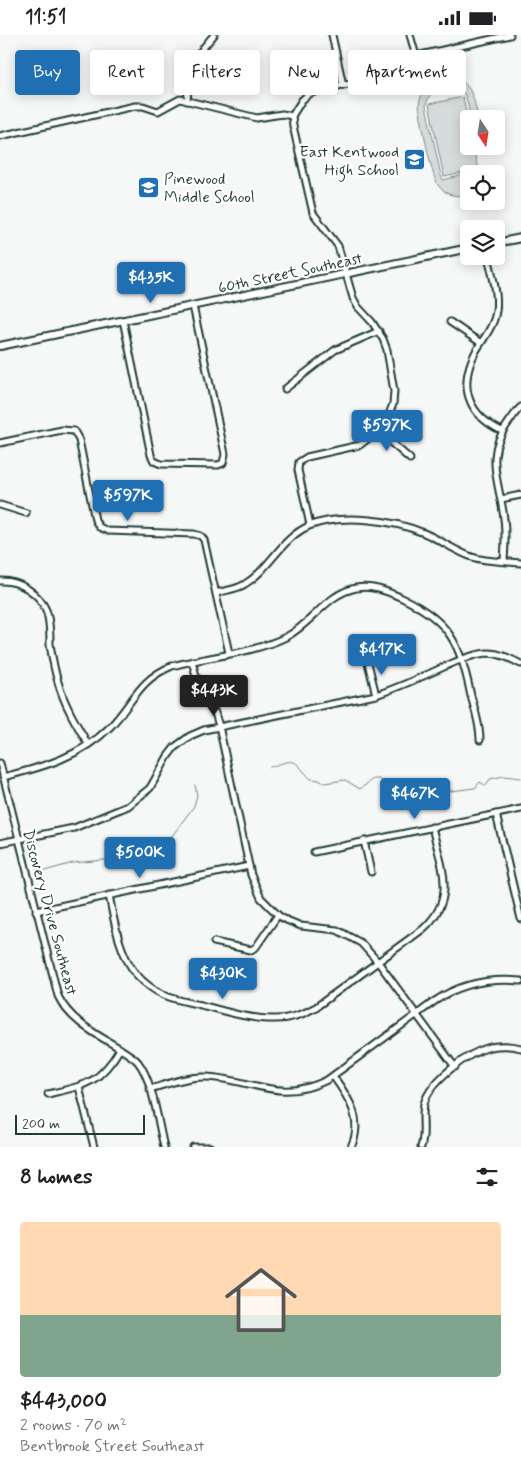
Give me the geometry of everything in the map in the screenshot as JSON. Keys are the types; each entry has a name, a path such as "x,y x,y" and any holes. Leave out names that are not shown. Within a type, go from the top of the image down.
{"main road":[{"path":"505,241 521,237"},
{"name":"60th Street Southeast","path":"0,347 460,251"}],"street":[{"path":"187,101 188,83 194,60 214,35"},
{"path":"332,35 343,85"},
{"path":"410,35 414,50"},
{"path":"443,50 510,35"},
{"path":"310,525 298,472 299,462 307,457 360,445 378,431 388,417 393,404 394,391 387,350 379,331 358,307 353,298 338,246 313,213 293,126 292,116 302,100 309,94 348,84"},
{"path":"0,136 135,107 143,106 158,111 180,99 257,118 282,114 292,116"},
{"path":"490,265 497,307 492,325 467,371 466,389 472,406 482,418 502,431"},
{"path":"123,320 151,455 154,461 161,464 214,466 223,463 225,454 193,306"},
{"path":"450,322 481,343"},
{"path":"285,389 335,350 379,331"},
{"path":"504,561 504,518 494,457 497,441 502,431 521,407"},
{"path":"0,443 62,430 74,431 79,440 95,520 99,527 108,531 194,534 201,536 204,540 229,653"},
{"path":"378,431 410,459"},
{"path":"501,499 521,495"},
{"path":"0,505 26,513"},
{"path":"216,593 235,589 246,584 290,538 310,525 349,520 375,520 394,523 426,534 473,557 521,563"},
{"path":"0,581 20,584 30,590 46,609 49,619 53,664 58,683 71,715 88,744"},
{"path":"3,777 56,763 88,744 109,728 144,684 152,677 172,666 242,651 288,636 307,623 332,598 344,591 368,587 387,591 415,604 440,623 456,643 463,659 480,741"},
{"path":"0,843 74,827 128,806 150,788 168,756 177,745 198,732 219,726 376,695 463,659 478,655 494,654 504,656 521,664"},
{"path":"192,661 198,683 215,713 219,726 248,866 261,898 278,915 293,923 345,933 361,943 378,962 455,1067"},
{"path":"368,663 376,695"},
{"name":"Discovery Drive Southeast","path":"0,763 53,983 60,1001 76,1020 132,1057 140,1065 150,1089 164,1147"},
{"path":"314,852 521,809"},
{"path":"496,814 521,919"},
{"path":"109,895 120,941 129,964 147,985 172,999 262,1019 288,1018 316,1007 430,923 442,905 444,881 432,827"},
{"path":"364,841 370,871"},
{"path":"36,911 248,866"},
{"path":"214,941 251,950 256,947 278,915"},
{"path":"150,1089 201,1077 226,1080 274,1091 310,1088 333,1076 443,996 464,986 490,980 521,981"},
{"path":"421,1147 424,1132 424,1106 434,1085 455,1067 478,1052 492,1047 510,1046 521,1048"},
{"path":"48,1094 79,1087 94,1081 102,1074 120,1049"},
{"path":"333,1076 350,1101 355,1113 356,1130 351,1147"},
{"path":"79,1087 94,1147"},
{"path":"193,1147 210,1147"}],"shaded area":[{"path":"466,85 473,96 476,110 468,110 464,95 466,95"},
{"path":"422,95 430,95 426,106 441,176 443,180 460,176 460,196 448,194 441,189 435,179 419,105"},
{"path":"463,97 466,110 460,110 460,155 475,155 477,165 460,165 460,174 444,177 429,104"}],"waterway":[{"path":"270,767 293,762 311,779 324,783 345,780 360,789 373,779 379,779 387,787 414,787 423,791 430,788 434,793 475,788 480,782 486,786 490,779 504,776 521,778"},
{"path":"41,872 73,863 125,858 136,854 136,849 162,840 169,840 194,806 197,795 195,785"}],"place":[{"name":"East Kentwood High School","path":"415,160"},
{"name":"Pinewood Middle School","path":"148,187"}]}
